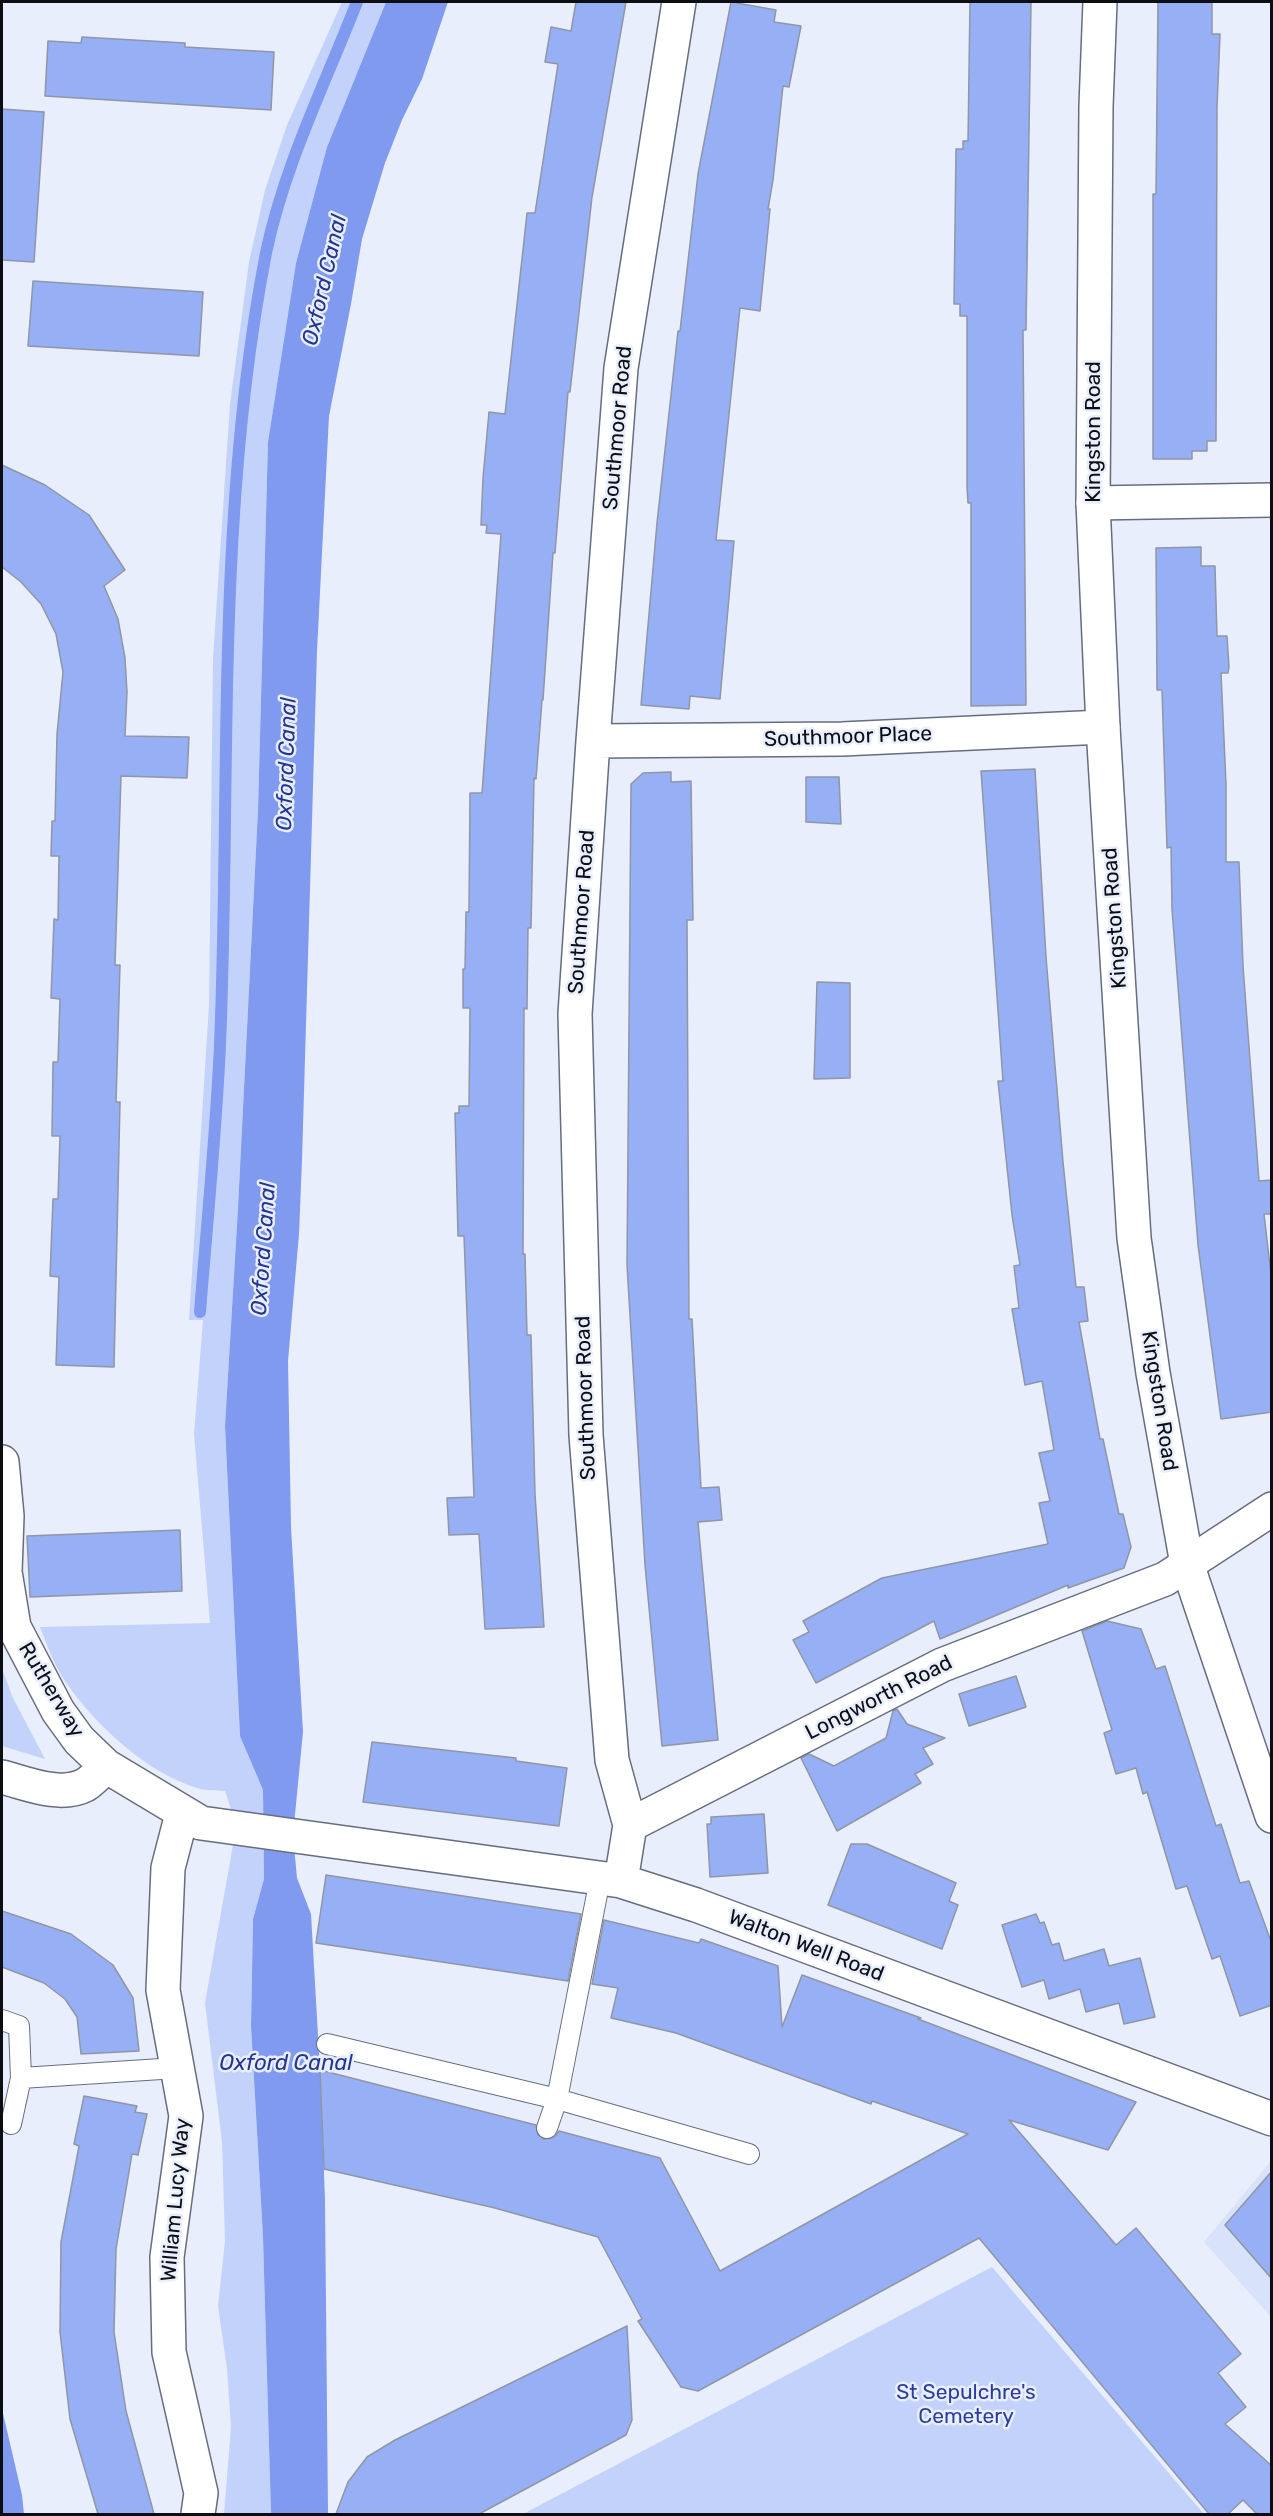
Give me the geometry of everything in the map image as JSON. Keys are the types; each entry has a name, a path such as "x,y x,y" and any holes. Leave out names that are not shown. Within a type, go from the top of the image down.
{"street":[{"name":"Southmoor Road","path":"630,1825 612,1760 586,1435 575,1014 621,368 679,2"},
{"name":"Kingston Road","path":"1100,2 1096,106 1093,503 1103,727 1134,1238 1153,1373 1186,1564 1272,1816"},
{"path":"1093,503 1272,500"},
{"name":"Southmoor Place","path":"593,741 842,739 1103,727"},
{"name":"Rutherway","path":"2,1462 7,1516 5,1572 14,1627 58,1711 79,1740 106,1766"},
{"name":"Longworth Road","path":"630,1825 942,1665 1165,1579 1272,1509"},
{"path":"2,1777 47,1789 64,1789 84,1785 106,1766 182,1814"},
{"name":"Walton Well Road","path":"182,1814 201,1823 610,1880 707,1909 1272,2119"},
{"name":"William Lucy Way","path":"182,1814 168,1868 163,1990 186,2116 167,2257 169,2352 201,2493 198,2514"},
{"path":"610,1880 630,1825"}],"lane":[{"path":"547,2128 557,2099 610,1880"},
{"path":"2,2020 19,2026 21,2078 11,2124"},
{"path":"327,2044 557,2099 749,2154"},
{"path":"21,2078 177,2068"}],"shaded area":[{"path":"1271,2161 1271,2317 1204,2242"}],"green space":[{"path":"342,2 386,2 327,147 296,263 268,442 258,810 225,1426 240,1736 263,1790 264,1879 253,1919 251,2026 263,2237 271,2514 224,2514 231,2427 227,2369 218,2306 225,2241 222,2142 205,2003 234,1839 235,1821 225,1791 200,1789 178,1781 141,1759 106,1730 65,1681 54,1662 40,1627 210,1623 194,1434 203,1320 189,1320 209,1005 213,658 230,404 249,262 265,190 287,125"},
{"path":"2,1668 12,1696 45,1759 2,1746"},
{"name":"St Sepulchre's Cemetery","path":"992,2267 1204,2514 523,2514"}],"water":[{"name":"Oxford Canal","path":"386,2 448,2 422,79 385,163 362,239 329,416 317,651 299,1234 288,1361 291,1527 303,1732 293,1835 297,1878 311,1914 320,2070 325,2200 328,2514 271,2514 263,2237 251,2026 253,1919 264,1879 263,1790 240,1736 225,1426 258,810 268,442 296,263 327,147"},
{"path":"2,2409 22,2495 24,2514 2,2514"}],"building":[{"path":"576,2 626,2 592,197 570,392 568,392 536,779 534,778 531,928 528,928 527,1009 524,1008 523,1254 525,1254 527,1335 531,1335 535,1494 544,1627 485,1629 479,1534 449,1535 447,1498 474,1497 464,1236 458,1236 455,1113 459,1113 459,1106 469,1106 470,1008 463,1008 463,969 465,969 466,912 469,912 470,793 482,793 501,534 486,533 487,525 481,525 483,478 489,412 505,414 527,213 535,213 558,64 545,62 551,27 571,31"},
{"path":"731,2 776,10 774,22 801,26 789,87 783,86 768,209 770,209 760,311 740,308 716,540 734,541 720,699 690,696 689,709 641,705 657,523 698,174"},
{"path":"970,2 1031,2 1026,330 1023,330 1026,705 971,706 971,503 968,503 967,487 967,316 960,316 960,304 954,304 956,149 963,149 963,141 968,141"},
{"path":"1158,2 1212,2 1212,34 1220,34 1217,107 1216,441 1207,441 1207,451 1192,451 1192,459 1153,459 1153,194 1156,194"},
{"path":"82,37 185,43 185,47 274,52 271,110 45,96 48,41 81,43"},
{"path":"2,109 44,112 34,262 2,260"},
{"path":"33,281 203,292 199,356 28,346"},
{"path":"2,465 45,485 89,515 125,570 104,586 118,619 125,658 127,692 125,736 189,737 187,778 121,776 115,965 120,965 116,1102 120,1102 114,1367 56,1365 59,1277 50,1276 53,1199 58,1199 60,1136 52,1136 53,1062 58,1062 60,999 51,998 54,919 58,920 59,856 51,856 52,821 55,821 57,734 63,672 56,634 41,604 21,582 2,567"},
{"path":"1201,547 1201,566 1215,566 1217,636 1227,636 1229,667 1228,673 1221,673 1226,784 1226,862 1239,862 1243,966 1259,1181 1272,1180 1272,1214 1264,1214 1272,1283 1272,1412 1221,1419 1198,1245 1172,909 1171,847 1167,848 1162,690 1157,690 1156,548"},
{"path":"1035,769 1046,957 1063,1162 1076,1287 1084,1287 1088,1321 1079,1322 1100,1439 1103,1439 1119,1514 1123,1514 1131,1547 1124,1568 1068,1588 1068,1585 940,1639 934,1621 816,1683 793,1640 809,1632 803,1621 882,1578 1048,1544 1039,1503 1050,1501 1039,1453 1054,1450 1042,1381 1025,1385 1012,1309 1019,1308 1014,1266 1020,1265 1012,1215 998,1081 1003,1081 981,771"},
{"path":"671,772 671,782 691,781 693,920 687,920 689,1319 692,1319 701,1488 719,1487 722,1520 698,1522 718,1740 662,1746 645,1565 627,1265 631,784 643,773"},
{"path":"806,777 839,777 841,824 806,822"},
{"path":"817,982 850,983 850,1078 814,1079"},
{"path":"180,1530 182,1591 30,1597 27,1536"},
{"path":"1107,1621 1141,1629 1156,1669 1165,1666 1216,1826 1221,1824 1240,1883 1249,1881 1272,1944 1272,2005 1240,2016 1220,1956 1212,1959 1187,1886 1176,1889 1147,1792 1143,1794 1136,1768 1116,1774 1104,1733 1112,1730 1082,1631"},
{"path":"1016,1676 1026,1707 969,1726 959,1694"},
{"path":"897,1709 907,1724 945,1738 923,1748 933,1764 915,1774 921,1783 837,1831 801,1758 809,1754 834,1766 886,1738 893,1711"},
{"path":"372,1742 516,1758 516,1761 567,1768 559,1826 363,1802"},
{"path":"764,1814 768,1873 710,1877 707,1824 711,1824 711,1817"},
{"path":"851,1844 867,1844 956,1883 949,1901 958,1905 942,1949 828,1905"},
{"path":"326,1875 581,1914 568,1981 316,1943"},
{"path":"2,1911 71,1934 113,1965 133,1998 139,2051 81,2054 77,2017 65,1999 44,1983 2,1967"},
{"path":"1036,1914 1040,1923 1044,1922 1052,1945 1059,1943 1064,1961 1104,1949 1109,1966 1140,1958 1155,2017 1124,2024 1119,2003 1086,2012 1080,1989 1049,1999 1044,1980 1022,1987 1002,1925"},
{"path":"604,1920 699,1943 701,1939 778,1966 782,2027 802,1975 921,2018 918,2019 1136,2102 1108,2150 1009,2120 1116,2245 1136,2228 1241,2354 1218,2373 1246,2407 1225,2424 1272,2466 1272,2514 1257,2514 1243,2500 1228,2514 1209,2514 979,2238 698,2391 681,2387 638,2321 642,2319 598,2237 495,2208 324,2169 320,2070 536,2125 538,2135 544,2139 554,2137 559,2131 660,2158 720,2271 968,2134 872,2101 871,2104 676,2033 611,2018 618,1988 592,1984"},
{"path":"84,2096 137,2106 135,2112 147,2114 138,2155 132,2154 116,2249 114,2332 126,2411 154,2514 98,2514 70,2419 60,2332 61,2242 79,2146 74,2144"},
{"path":"1272,2171 1272,2279 1225,2225"},
{"path":"627,2326 632,2420 626,2435 479,2514 336,2514 348,2482 367,2457 395,2440"}],"waterway":[{"path":"200,1312 220,1045 232,549 239,450 250,351 266,253 283,189 357,2"}]}
